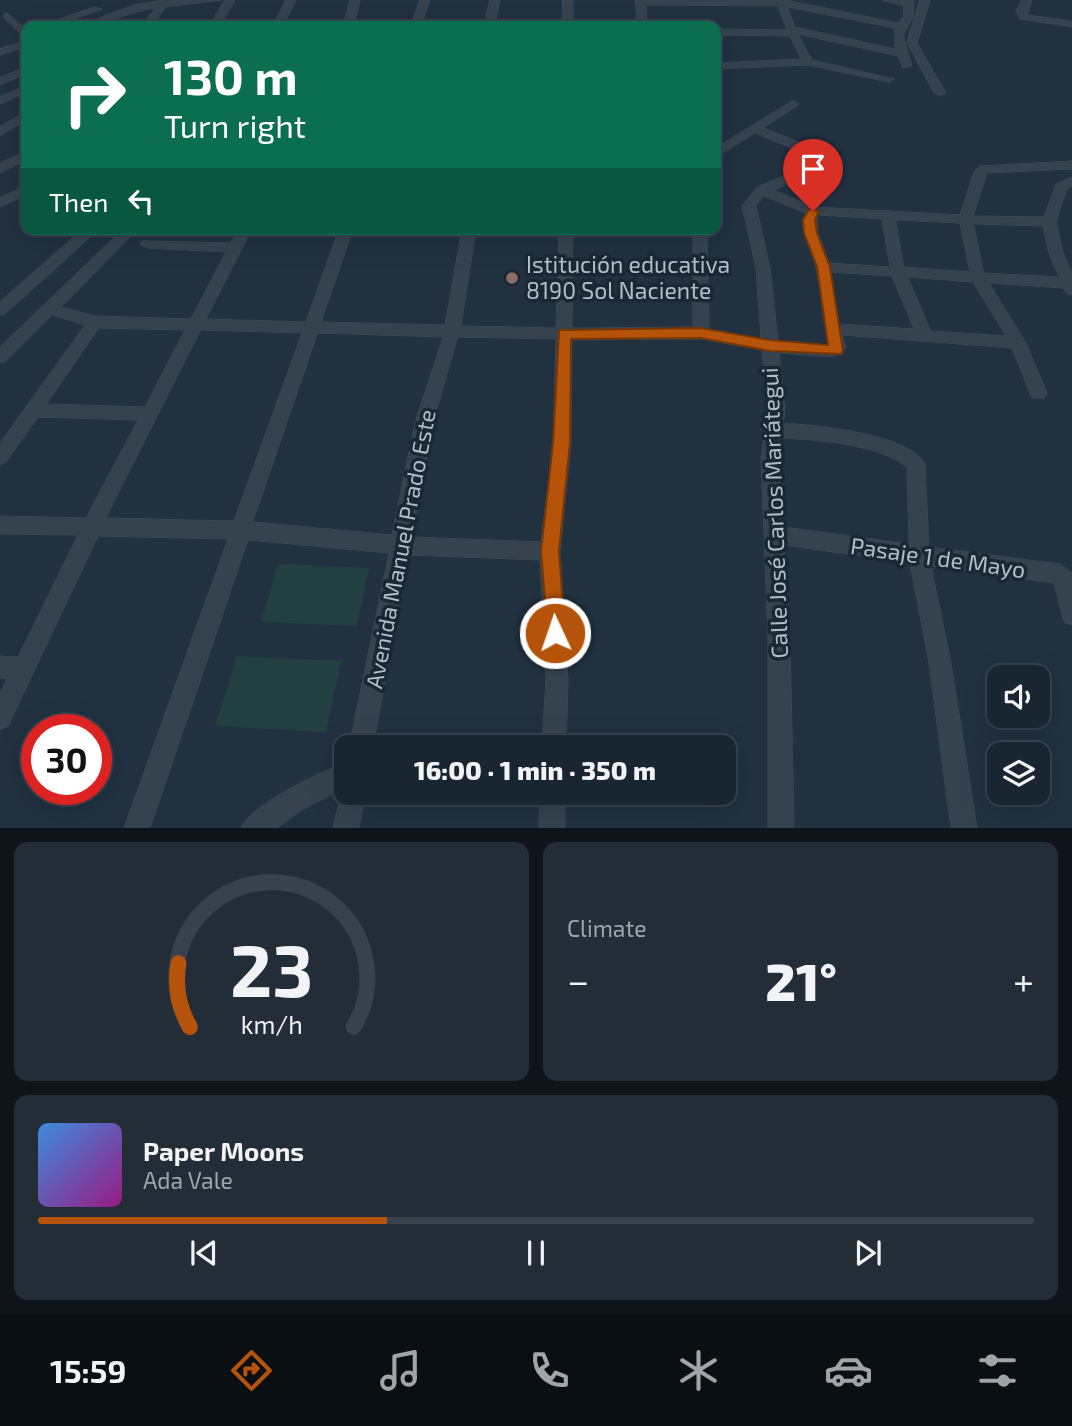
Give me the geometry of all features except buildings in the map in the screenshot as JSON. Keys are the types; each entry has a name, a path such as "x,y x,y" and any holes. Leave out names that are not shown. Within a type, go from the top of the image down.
{"street":[{"path":"61,21 121,0"},
{"path":"95,21 125,10 164,3 217,0"},
{"path":"218,21 230,0"},
{"path":"280,21 291,0"},
{"path":"350,21 355,0"},
{"path":"418,21 425,0"},
{"path":"491,21 495,0"},
{"path":"568,0 568,21"},
{"path":"887,0 910,2 908,18 899,26 898,45 907,66"},
{"path":"925,0 924,14 912,33 912,43 940,93"},
{"path":"1027,0 1021,12 1023,17 1072,24"},
{"path":"642,21 641,1 782,1 899,26"},
{"path":"782,1 808,62"},
{"path":"151,21 164,3"},
{"path":"83,21 107,6"},
{"path":"7,16 21,31"},
{"path":"721,32 793,31 902,54"},
{"path":"0,41 21,38"},
{"path":"0,52 21,40"},
{"path":"721,66 808,62 889,79"},
{"path":"0,82 21,72"},
{"path":"0,101 21,91"},
{"path":"721,150 793,104"},
{"path":"0,132 21,118"},
{"path":"755,129 805,149"},
{"path":"0,169 21,158"},
{"path":"762,190 826,164"},
{"path":"1038,393 1018,343 978,277 966,218 979,172 984,169 1072,165"},
{"path":"823,267 1070,286 1056,253 1049,222 1061,187 1072,181"},
{"path":"762,190 813,211 1049,222"},
{"name":"Calle José Carlos Mariátegui","path":"762,190 749,205 763,268 775,430 770,459 781,828"},
{"path":"0,203 21,192"},
{"path":"1056,201 1072,197"},
{"path":"49,309 95,322 197,322 452,332 701,333 770,346 836,351 823,267 811,233 809,220 813,211"},
{"path":"888,214 898,272 924,334"},
{"path":"0,310 85,235"},
{"path":"0,357 125,235"},
{"path":"0,718 93,525 242,235"},
{"path":"137,828 344,235"},
{"name":"Avenida Manuel Prado Este","path":"363,735 424,423 452,332 468,235"},
{"path":"555,735 558,679 550,551 562,443 566,235"},
{"path":"700,235 701,333"},
{"path":"147,244 235,248"},
{"path":"0,457 95,322"},
{"path":"832,329 1018,343"},
{"path":"32,410 150,414"},
{"path":"775,430 838,436 906,456 916,464 919,555 940,663 964,828"},
{"path":"0,525 240,530 399,545 550,551"},
{"name":"Pasaje 1 de Mayo","path":"774,535 1060,574 1065,580 1072,615"},
{"path":"0,667 24,669"},
{"path":"254,828 294,800 334,780"},
{"path":"346,828 351,805"},
{"path":"552,828 553,805"}],"green space":[{"path":"278,564 369,568 357,626 261,622"},
{"path":"237,656 341,661 326,732 215,726"}],"place":[{"name":"Istitución educativa 8190 Sol Naciente","path":"512,278"}],"route":[{"path":"555,633 550,551 562,443 564,334 701,333 770,346 836,351 838,348 832,329 823,267 811,233 809,220 813,211"}]}
